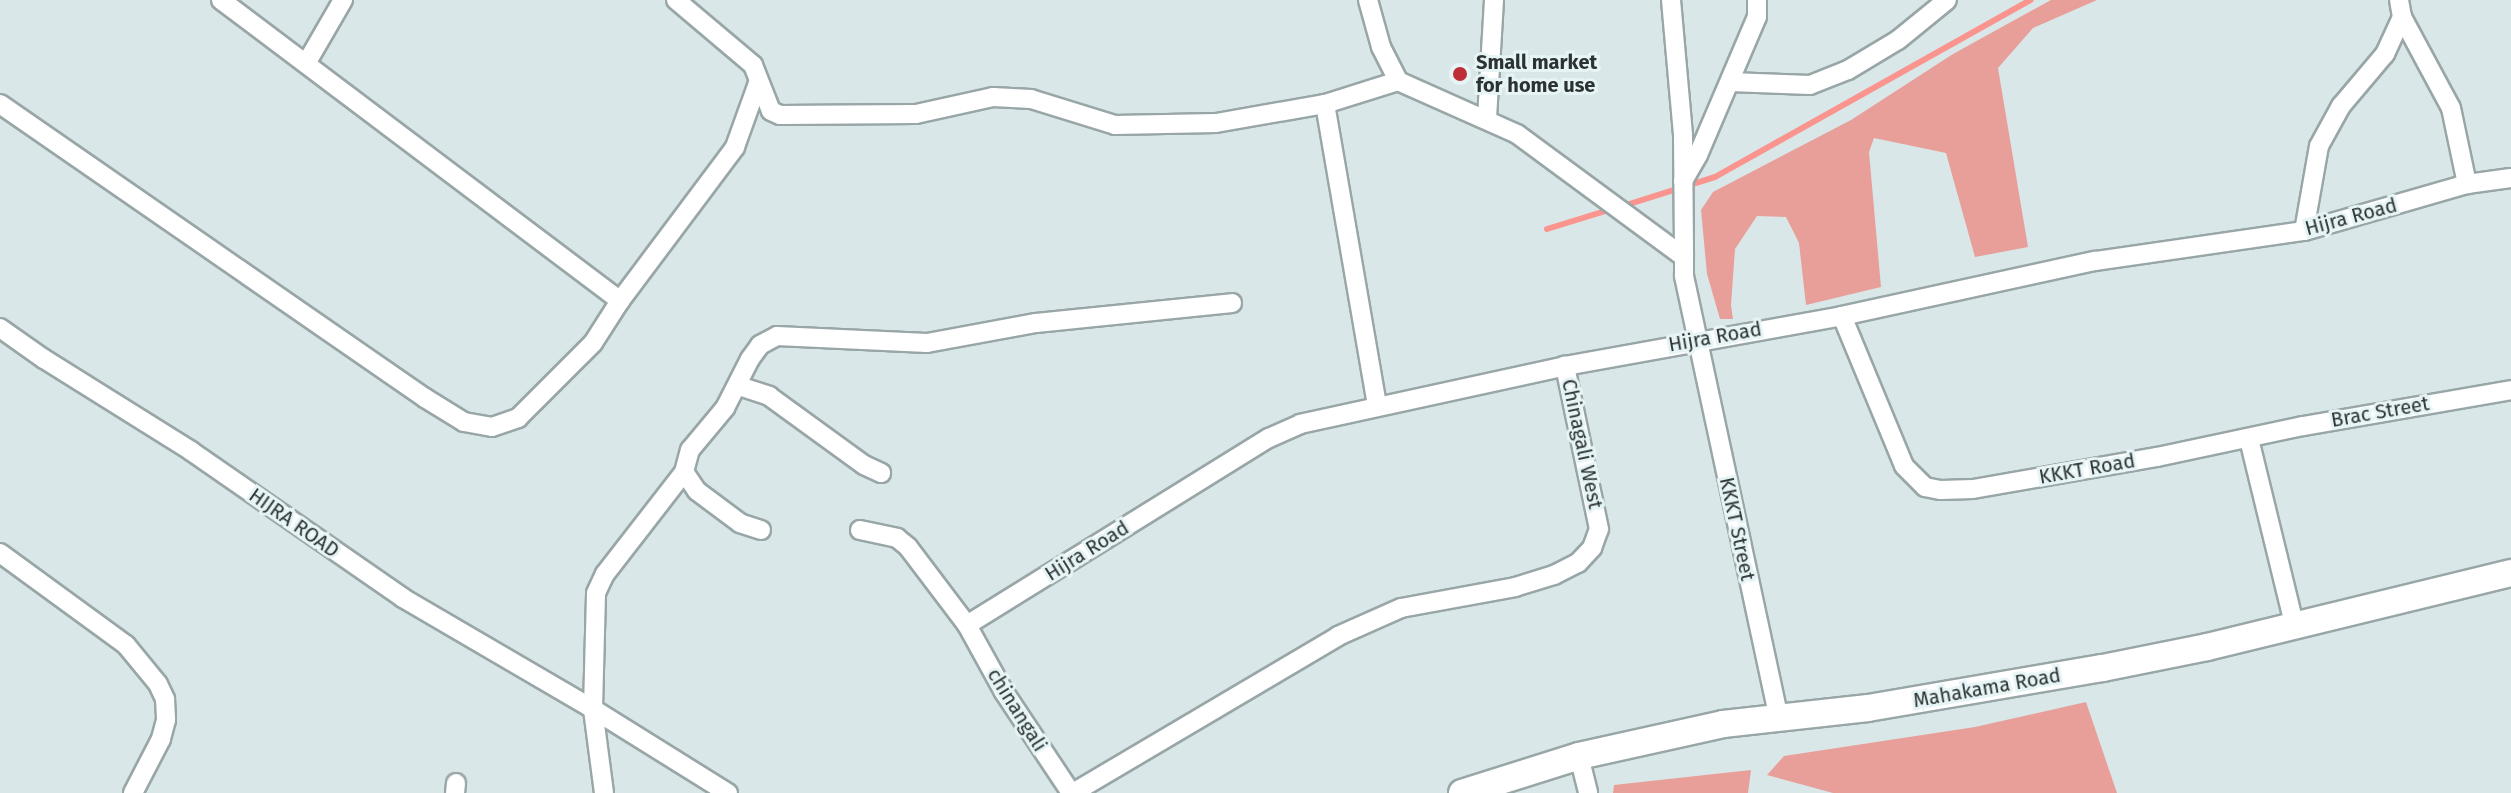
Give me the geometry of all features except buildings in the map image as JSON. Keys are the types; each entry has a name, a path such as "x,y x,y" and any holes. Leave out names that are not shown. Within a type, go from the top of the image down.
{"street":[{"path":"221,0 620,301"},
{"path":"307,62 343,0"},
{"path":"676,0 753,65 771,111 780,115 916,114 993,97 1031,99 1129,126 1216,123 1325,104 1398,81 1487,118 1517,134 1684,257"},
{"path":"1368,0 1381,47 1398,81"},
{"path":"1487,118 1494,0"},
{"path":"1682,182 1698,155 1757,17 1757,0"},
{"path":"1730,82 1810,85 1848,70 1898,40 1947,0"},
{"name":"KKKT Street","path":"1675,2 1683,135 1684,276 1779,719"},
{"path":"2400,9 2451,108 2467,184"},
{"path":"2304,231 2319,146 2327,127 2380,63 2400,9"},
{"path":"0,104 425,398 464,422 492,427 518,418 593,343 620,301 735,147 758,83"},
{"path":"1325,104 1377,405"},
{"name":"Hijra Road","path":"967,625 1269,438 1300,424 1565,366 1698,339 1842,316 2095,261 2304,231 2467,184 2511,178"},
{"path":"604,793 593,709 596,593 605,574 684,472 690,450 739,386 760,345 777,336 927,343 1036,323 1232,303"},
{"name":"KKKT Road","path":"1842,316 1904,466 1925,487 1973,489 2249,439"},
{"name":"HIJRA ROAD","path":"0,328 191,451 403,598 593,709 728,793"},
{"name":"Chinagali West","path":"1072,793 1338,636 1401,608 1515,587 1554,575 1578,563 1592,548 1599,529 1565,366"},
{"path":"739,386 769,396 864,465 881,473"},
{"name":"Brac Street","path":"2249,439 2511,390"},
{"path":"2249,439 2294,624"},
{"path":"684,472 697,491 740,523 761,530"},
{"name":"chinangali","path":"860,530 897,538 908,547 967,625 1004,692 1072,793"},
{"path":"0,553 126,645 158,684 165,699 166,720 161,739 133,793"},
{"name":"Mahakama Road","path":"1462,793 1579,756 1723,724 1868,708 2103,668 2207,647 2511,573"},
{"path":"1579,756 1588,793"}],"shaded area":[{"path":"2051,0 2097,0 2033,28 1998,68 2028,247 1975,257 1946,153 1874,138 1869,152 1881,287 1806,305 1799,243 1786,217 1757,216 1735,249 1733,319 1720,319 1707,274 1701,210 1713,192 1851,120 1953,54"},
{"path":"2086,702 2117,793 1833,793 1767,775 1784,756 1975,727"},
{"path":"1751,770 1748,793 1613,793 1614,785"}],"waterway":[{"path":"1623,206 1715,177 2031,0"},
{"path":"1547,229 1612,209"}],"place":[{"name":"Small market for home use","path":"1460,74"}]}
